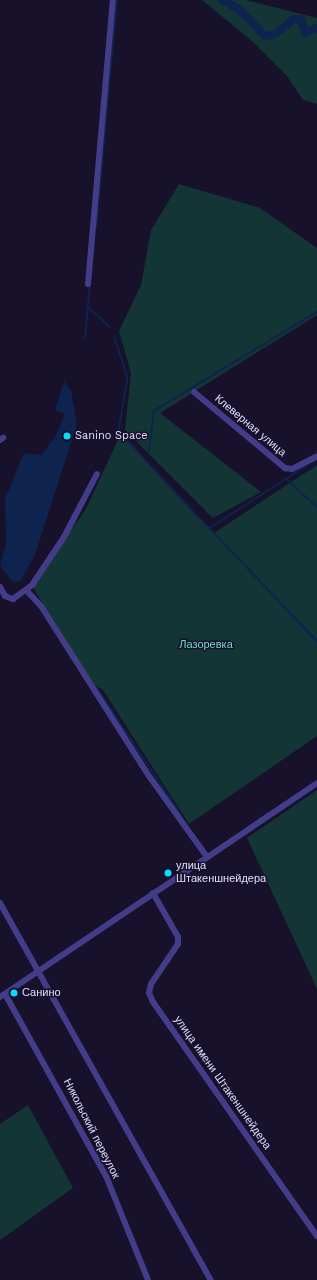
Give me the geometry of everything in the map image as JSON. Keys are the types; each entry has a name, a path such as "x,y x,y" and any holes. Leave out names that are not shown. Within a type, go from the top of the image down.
{"street":[{"path":"88,284 113,0"},
{"name":"Клеверная улица","path":"194,392 285,468 292,469 317,456"},
{"path":"0,587 5,596 13,599 26,590 64,537 97,474"},
{"path":"26,590 41,606 144,769 207,857"},
{"path":"3,995 317,783"},
{"name":"улица имени Штакеншнейдера","path":"153,893 177,934 178,944 151,984 149,993 153,1002 317,1236"},
{"path":"0,903 211,1280"},
{"name":"Никольский переулок","path":"3,995 106,1176 148,1280"}],"green space":[{"path":"202,0 246,0 317,18 317,104 303,100 287,76 251,40"},
{"path":"179,184 260,208 317,248 317,315 160,413 261,492 213,518 125,430 131,373 119,331 141,285 151,230"},
{"name":"Лазоревка","path":"121,433 214,533 317,465 317,736 189,824 103,690 88,682 32,585 86,509"},
{"path":"317,790 317,989 247,838"},
{"path":"28,1105 73,1188 0,1240 0,1124"}],"water":[{"path":"64,381 71,391 77,424 35,555 20,582 13,582 0,566 6,544 5,499 24,453 42,455 56,435 65,414 55,410"}],"waterway":[{"path":"96,229 117,0"},
{"path":"222,0 239,9 265,36 275,34 294,19 301,19 305,32 317,28"},
{"path":"85,338 90,285"},
{"path":"88,307 110,327"},
{"path":"149,451 154,411 317,312"},
{"path":"115,338 128,378 119,431 199,518"},
{"path":"210,528 315,460"},
{"path":"287,479 317,507"},
{"path":"204,522 317,641"},
{"path":"97,688 182,816"}],"place":[{"name":"Sanino Space","path":"67,436"},
{"name":"улица Штакеншнейдера","path":"168,873"},
{"name":"Санино","path":"14,993"}]}
